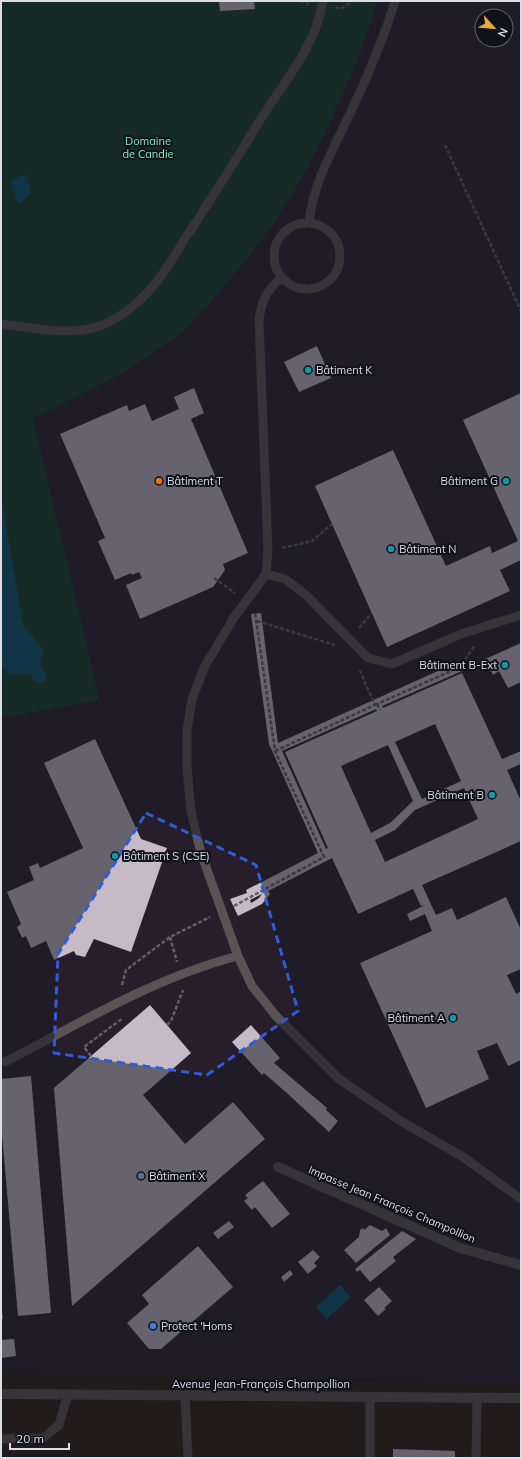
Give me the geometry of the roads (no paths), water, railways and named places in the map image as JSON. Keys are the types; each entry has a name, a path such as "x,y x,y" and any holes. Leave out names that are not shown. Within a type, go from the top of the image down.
{"street":[{"name":"Impasse Jean François Champollion","path":"278,1167 460,1248 521,1265"},
{"name":"Avenue Jean-François Champollion","path":"1,1394 521,1398"}],"lane":[{"path":"1,324 58,332 84,329 109,323 133,308 158,280 212,198 274,97 298,63 312,39 323,1"},
{"path":"309,222 311,202 321,173 366,80 395,1"},
{"path":"309,222 324,227 336,238 341,254 338,271 328,284 315,290 297,289 281,278 274,266 274,249 282,232 295,224 309,222"},
{"path":"281,278 269,289 262,302 259,320 268,552 266,574 233,619 205,666 192,699 188,730 187,768 190,811 201,853 238,956 252,986 276,1016 338,1078 399,1120 463,1157 521,1199"},
{"path":"266,574 285,579 306,595 368,658 392,664 461,634 521,614"},
{"path":"1,1062 6,1061 126,999 194,969 238,956"},
{"path":"1,1439 43,1438 59,1425 68,1394"},
{"path":"185,1396 188,1458"},
{"path":"370,1397 370,1458"},
{"path":"476,1398 476,1458"}],"water":[{"path":"26,174 31,194 18,204 10,181"},
{"path":"1,495 23,625 43,649 40,666 46,674 43,682 36,682 30,674 10,675 1,663"},
{"path":"340,1285 351,1297 327,1319 316,1307"}],"place":[{"name":"Bâtiment K","path":"308,370"},
{"name":"Bâtiment T","path":"159,481"},
{"name":"Bâtiment G","path":"506,481"},
{"name":"Bâtiment N","path":"391,549"},
{"name":"Bâtiment B-Ext","path":"505,665"},
{"name":"Bâtiment B","path":"492,795"},
{"name":"Bâtiment S (CSE)","path":"115,856"},
{"name":"Bâtiment A","path":"453,1018"},
{"name":"Bâtiment X","path":"141,1176"},
{"name":"Protect 'Homs","path":"153,1326"}],"park label":[{"name":"Domaine de Candie","path":"148,147"}]}
